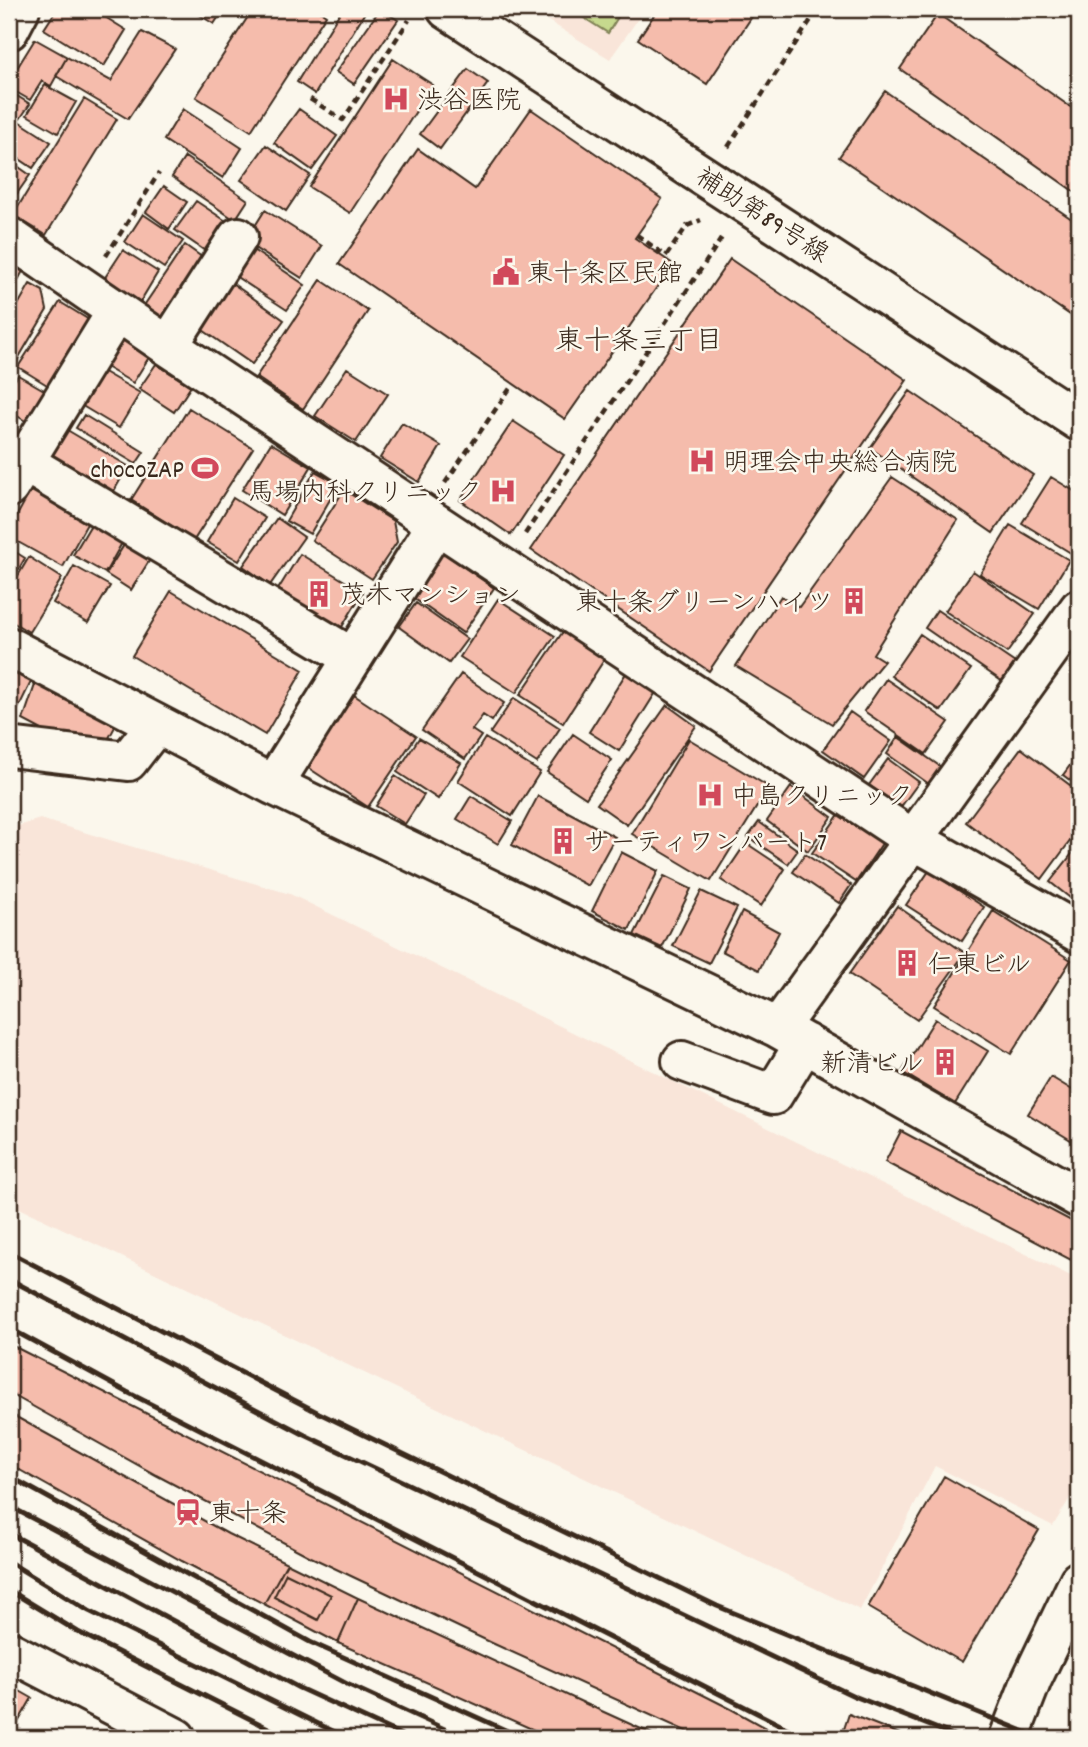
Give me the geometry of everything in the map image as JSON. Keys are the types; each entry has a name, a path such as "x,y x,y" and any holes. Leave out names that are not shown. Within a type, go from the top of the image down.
{"street":[{"path":"9,30 20,9"},
{"name":"補助第89号線","path":"447,9 1079,421"},
{"path":"9,237 168,346 914,840 1079,933"},
{"path":"168,346 238,237"},
{"path":"117,311 16,474 353,658"},
{"path":"273,785 353,658 430,519"},
{"path":"682,1061 773,1095 792,1035 914,840 1079,610"},
{"path":"9,646 273,785 792,1035 1079,1198"},
{"path":"9,747 128,761 156,725"},
{"path":"1009,1738 1032,1679 1079,1581"},
{"path":"9,1651 176,1738"}],"path":[{"path":"727,148 818,9"},
{"path":"310,99 343,120 408,20"},
{"path":"84,289 159,173"},
{"path":"637,235 666,256 687,226"},
{"path":"503,567 726,232"},
{"path":"430,519 513,384"}],"shaded area":[{"path":"529,9 645,9 610,59"},
{"path":"40,819 290,894 1079,1280 1079,1483 1053,1526 935,1466 860,1610 9,1203 9,829"}],"green space":[{"path":"570,9 623,9 608,33"}],"building":[{"path":"57,9 92,9 126,30 104,66 44,29"},
{"path":"190,9 224,9 214,24"},
{"path":"253,9 317,9 326,15 251,131 196,97"},
{"path":"342,9 367,9 315,94 297,82"},
{"path":"380,9 398,20 354,84 336,72"},
{"path":"658,9 757,9 707,84 638,39"},
{"path":"938,14 1079,113 1079,195 900,69"},
{"path":"142,32 175,49 128,119 56,76 67,57 111,81"},
{"path":"35,39 67,57 51,86 42,81 30,100 9,88 9,81"},
{"path":"393,59 433,85 350,213 309,187"},
{"path":"468,69 488,83 440,149 420,134"},
{"path":"45,85 76,102 58,133 27,115"},
{"path":"9,91 30,104 20,119 9,112"},
{"path":"885,91 1079,224 1079,321 839,157"},
{"path":"84,99 117,119 46,235 13,215"},
{"path":"183,109 242,148 223,178 164,140"},
{"path":"299,109 337,136 312,170 274,143"},
{"name":"東十条区民館","path":"531,109 662,199 635,238 673,264 565,419 339,264 418,149 475,189"},
{"path":"9,115 51,142 33,168 9,152"},
{"path":"266,145 310,175 286,211 241,180"},
{"path":"185,157 248,200 235,220 172,177"},
{"path":"9,160 30,175 9,205"},
{"path":"164,186 187,202 169,229 146,212"},
{"path":"196,201 232,225 211,255 175,230"},
{"path":"265,210 322,246 302,278 245,242"},
{"path":"143,214 183,241 164,268 125,242"},
{"path":"185,245 206,260 164,321 143,307"},
{"path":"247,246 305,285 287,310 229,272"},
{"path":"123,250 158,272 140,302 104,279"},
{"path":"730,259 907,380 709,671 531,550"},
{"path":"9,263 23,271 9,297"},
{"path":"321,280 368,311 303,409 256,377"},
{"path":"229,281 284,320 252,364 197,326"},
{"path":"30,284 43,291 47,310 9,374 9,303 10,301 18,305"},
{"path":"60,302 94,323 52,388 18,367"},
{"path":"117,334 151,354 133,383 99,363"},
{"path":"156,364 191,386 174,412 139,389"},
{"path":"95,367 140,393 119,428 74,401"},
{"path":"347,368 388,394 356,442 315,416"},
{"path":"18,375 51,394 32,425 9,411 9,390"},
{"path":"910,391 1033,475 993,533 870,448"},
{"path":"189,408 253,448 194,540 131,500"},
{"path":"84,415 144,452 136,464 76,428"},
{"path":"513,421 564,455 511,535 460,500"},
{"path":"402,423 441,446 419,482 380,458"},
{"path":"57,424 128,466 110,498 38,456"},
{"path":"271,443 311,467 282,515 242,490"},
{"path":"315,471 339,484 310,534 286,521"},
{"name":"東十条グリーンハイツ","path":"892,477 958,520 873,654 884,661 832,724 736,666 781,596 799,607"},
{"path":"1051,477 1079,494 1079,558 1022,523"},
{"path":"31,490 88,522 63,567 9,537 9,530"},
{"path":"344,490 393,521 397,542 372,579 312,540"},
{"path":"233,498 265,518 239,561 207,542"},
{"path":"96,516 127,534 105,573 73,555"},
{"path":"277,518 304,537 270,585 243,566"},
{"path":"1010,525 1069,560 1039,609 980,574"},
{"path":"129,537 154,553 131,590 106,574"},
{"path":"9,548 25,558 9,586"},
{"path":"442,552 494,588 463,633 412,597"},
{"name":"茂木マンション","path":"300,554 363,592 337,635 274,596"},
{"path":"29,557 62,578 29,632 9,620 9,591"},
{"path":"74,566 110,586 88,623 53,603"},
{"path":"973,571 1035,614 1007,653 945,611"},
{"path":"171,591 303,670 265,735 132,656"},
{"path":"498,599 555,636 516,693 460,657"},
{"path":"416,603 467,639 449,663 399,627"},
{"path":"937,610 1018,665 1006,684 925,628"},
{"path":"564,630 606,657 563,723 520,695"},
{"path":"920,634 971,669 941,711 891,676"},
{"path":"9,669 31,682 9,727"},
{"path":"628,670 658,689 619,751 589,732"},
{"path":"461,674 504,703 492,721 483,715 472,730 481,736 465,759 422,730"},
{"path":"886,679 949,722 926,754 864,711"},
{"path":"36,682 116,725 104,747 59,739 23,720"},
{"path":"354,695 416,736 368,807 307,767"},
{"path":"514,698 560,728 537,763 490,733"},
{"path":"667,705 696,726 627,825 597,804"},
{"path":"850,712 891,741 864,779 823,750"},
{"path":"573,734 612,760 586,798 547,772"},
{"path":"898,737 941,767 929,784 887,754"},
{"path":"419,738 461,763 438,799 397,772"},
{"path":"485,738 540,772 512,816 458,781"},
{"path":"689,739 769,787 711,881 632,834"},
{"path":"1021,748 1079,792 1079,829 1042,879 966,822"},
{"path":"1079,753 1079,787 1063,775"},
{"path":"888,759 919,782 900,808 869,785"},
{"path":"395,776 424,795 405,824 376,806"},
{"path":"791,787 832,817 808,851 767,821"},
{"path":"471,796 512,821 498,844 457,819"},
{"name":"サーティワンパート7","path":"538,796 615,837 588,886 512,845"},
{"path":"840,813 883,842 856,882 812,853"},
{"path":"759,822 798,850 788,864 748,837"},
{"path":"746,843 785,869 761,906 721,880"},
{"path":"1079,845 1079,905 1050,882"},
{"path":"621,852 658,871 629,930 592,911"},
{"path":"805,854 851,885 839,903 793,872"},
{"path":"929,871 984,907 962,941 906,905"},
{"path":"664,876 691,889 662,948 634,935"},
{"path":"701,891 737,908 709,963 673,946"},
{"name":"仁東ビル","path":"897,906 965,953 917,1020 849,974"},
{"path":"993,911 1071,960 1011,1054 934,1006"},
{"path":"742,912 779,932 759,970 722,951"},
{"name":"新清ビル","path":"935,1019 988,1051 955,1104 902,1072"},
{"path":"1051,1077 1079,1094 1079,1145 1028,1114"},
{"path":"901,1131 1079,1225 1079,1245 1071,1260 885,1162"},
{"path":"9,1344 731,1709 771,1731 768,1738 701,1738 311,1557 9,1393"},
{"path":"9,1413 228,1534 287,1563 264,1604 9,1464"},
{"path":"944,1476 1039,1530 962,1662 868,1607"},
{"path":"287,1563 358,1598 338,1643 264,1604"},
{"path":"286,1573 331,1595 318,1620 274,1597"},
{"path":"358,1598 661,1738 552,1738 338,1643"},
{"path":"9,1685 32,1698 9,1738"},
{"path":"849,1714 910,1738 841,1738"}],"railway":[{"path":"9,1252 319,1413 717,1606 1040,1738"},
{"path":"9,1279 305,1435 854,1696 961,1738"},
{"path":"9,1328 127,1392 806,1738"},
{"path":"9,1476 310,1642 523,1738"},
{"path":"9,1506 349,1685 464,1738"},
{"path":"9,1533 299,1688 408,1738"},
{"path":"9,1562 89,1611 347,1738"},
{"path":"9,1590 78,1632 288,1738"}],"place":[{"name":"渋谷医院","path":"396,99"},
{"name":"東十条区民館","path":"506,272"},
{"name":"明理会中央総合病院","path":"702,461"},
{"name":"chocoZAP","path":"205,468"},
{"name":"馬場内科クリニック","path":"503,491"},
{"name":"茂木マンション","path":"319,594"},
{"name":"東十条グリーンハイツ","path":"854,601"},
{"name":"中島クリニック","path":"710,795"},
{"name":"サーティワンパート7","path":"563,841"},
{"name":"仁東ビル","path":"907,963"},
{"name":"新清ビル","path":"945,1062"},
{"name":"東十条","path":"188,1512"}],"district":[{"name":"東十条三丁目","path":"639,339"}]}
